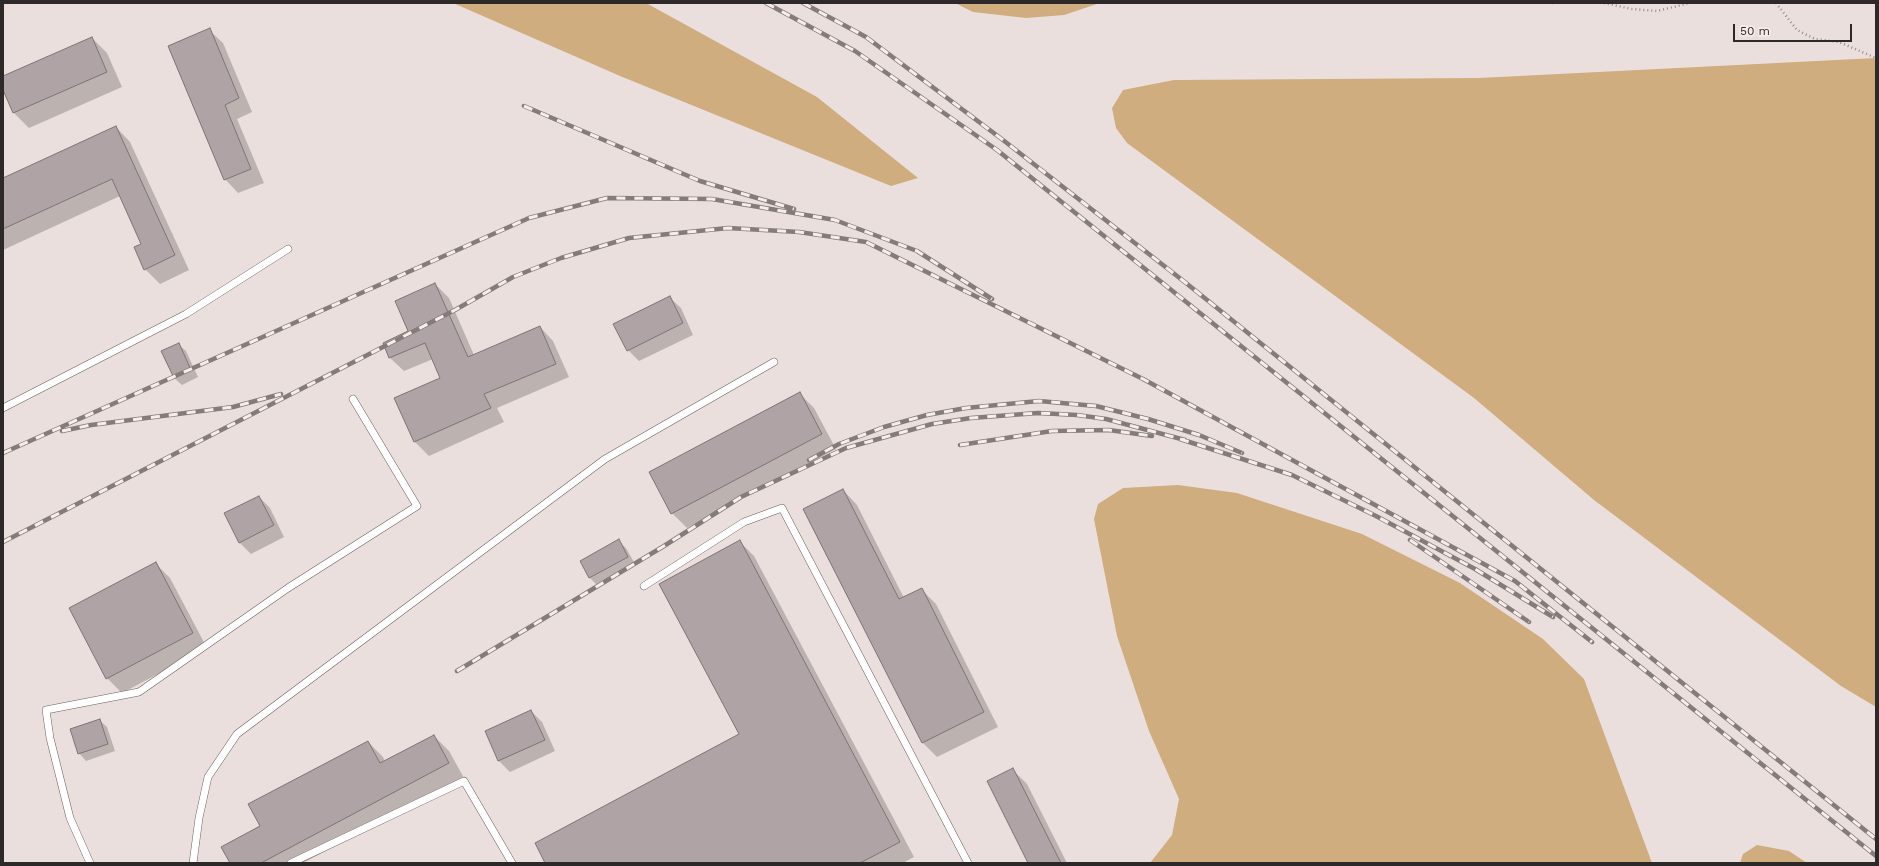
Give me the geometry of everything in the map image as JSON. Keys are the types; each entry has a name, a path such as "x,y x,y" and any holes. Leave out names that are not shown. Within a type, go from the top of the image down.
{"lane":[{"path":"3,408 186,314 288,249"},
{"path":"193,863 199,818 208,777 237,734 606,459 774,362"},
{"path":"90,863 70,818 50,738 46,710 139,692 288,588 417,506 353,399"},
{"path":"644,586 744,522 782,508 968,863"},
{"path":"290,863 464,782 512,863"}],"path":[{"path":"1604,3 1632,9 1657,11 1690,3"},
{"path":"1776,3 1797,30 1814,39 1839,42 1876,58"}],"shaded area":[{"path":"453,3 646,3 817,97 918,178 891,186 620,76"},
{"path":"955,3 1100,3 1064,15 1026,18 973,12"},
{"path":"1876,58 1876,707 1841,686 1594,500 1474,398 1127,143 1116,128 1112,108 1123,90 1174,80 1479,78"},
{"path":"1178,485 1237,493 1362,534 1460,583 1543,639 1584,679 1652,863 1150,863 1172,835 1179,799 1149,731 1117,636 1094,519 1098,504 1123,488"},
{"path":"1757,845 1789,851 1807,863 1740,863 1743,854"}],"building":[{"path":"210,28 239,98 225,105 251,169 224,180 168,46"},
{"path":"92,37 107,72 13,113 3,90 3,76"},
{"path":"116,126 175,255 144,270 134,247 141,244 112,179 3,229 3,178"},
{"path":"435,283 468,357 540,326 556,364 484,394 491,408 414,442 394,398 440,378 425,343 389,358 383,343 408,331 395,301"},
{"path":"670,296 683,323 627,351 613,324"},
{"path":"179,343 191,370 174,378 161,351"},
{"path":"800,392 822,434 671,514 649,472"},
{"path":"843,489 899,599 922,588 984,712 922,743 803,509"},
{"path":"259,496 274,525 239,543 224,513"},
{"path":"619,539 628,557 589,578 580,561"},
{"path":"740,540 900,842 860,863 545,863 535,843 739,734 659,584"},
{"path":"156,562 193,633 106,679 69,608"},
{"path":"531,710 545,740 498,761 485,731"},
{"path":"100,719 108,744 78,754 70,729"},
{"path":"434,735 449,763 261,863 230,863 221,847 260,826 248,804 368,741 380,763"},
{"path":"1013,768 1061,863 1028,863 987,781"}],"railway":[{"path":"766,3 855,51 997,150 1876,856"},
{"path":"803,3 866,37 1003,140 1186,283 1876,839"},
{"path":"524,106 700,181 794,209"},
{"path":"3,453 529,218 607,198 712,199 835,220 917,251 992,299"},
{"path":"3,542 455,310 513,277 561,258 629,238 728,228 799,232 866,242 1143,379 1515,581 1592,642"},
{"path":"62,431 91,425 233,407 281,394"},
{"path":"809,460 839,444 884,427 927,415 966,408 1039,401 1096,406 1148,419 1199,435 1242,453"},
{"path":"457,671 664,546 741,497 846,448 932,424 971,418 1038,413 1077,415 1106,419 1185,440"},
{"path":"960,445 1052,431 1109,430 1152,436"},
{"path":"1180,439 1292,475 1376,516 1475,569 1553,617"},
{"path":"1410,540 1529,622"}]}
